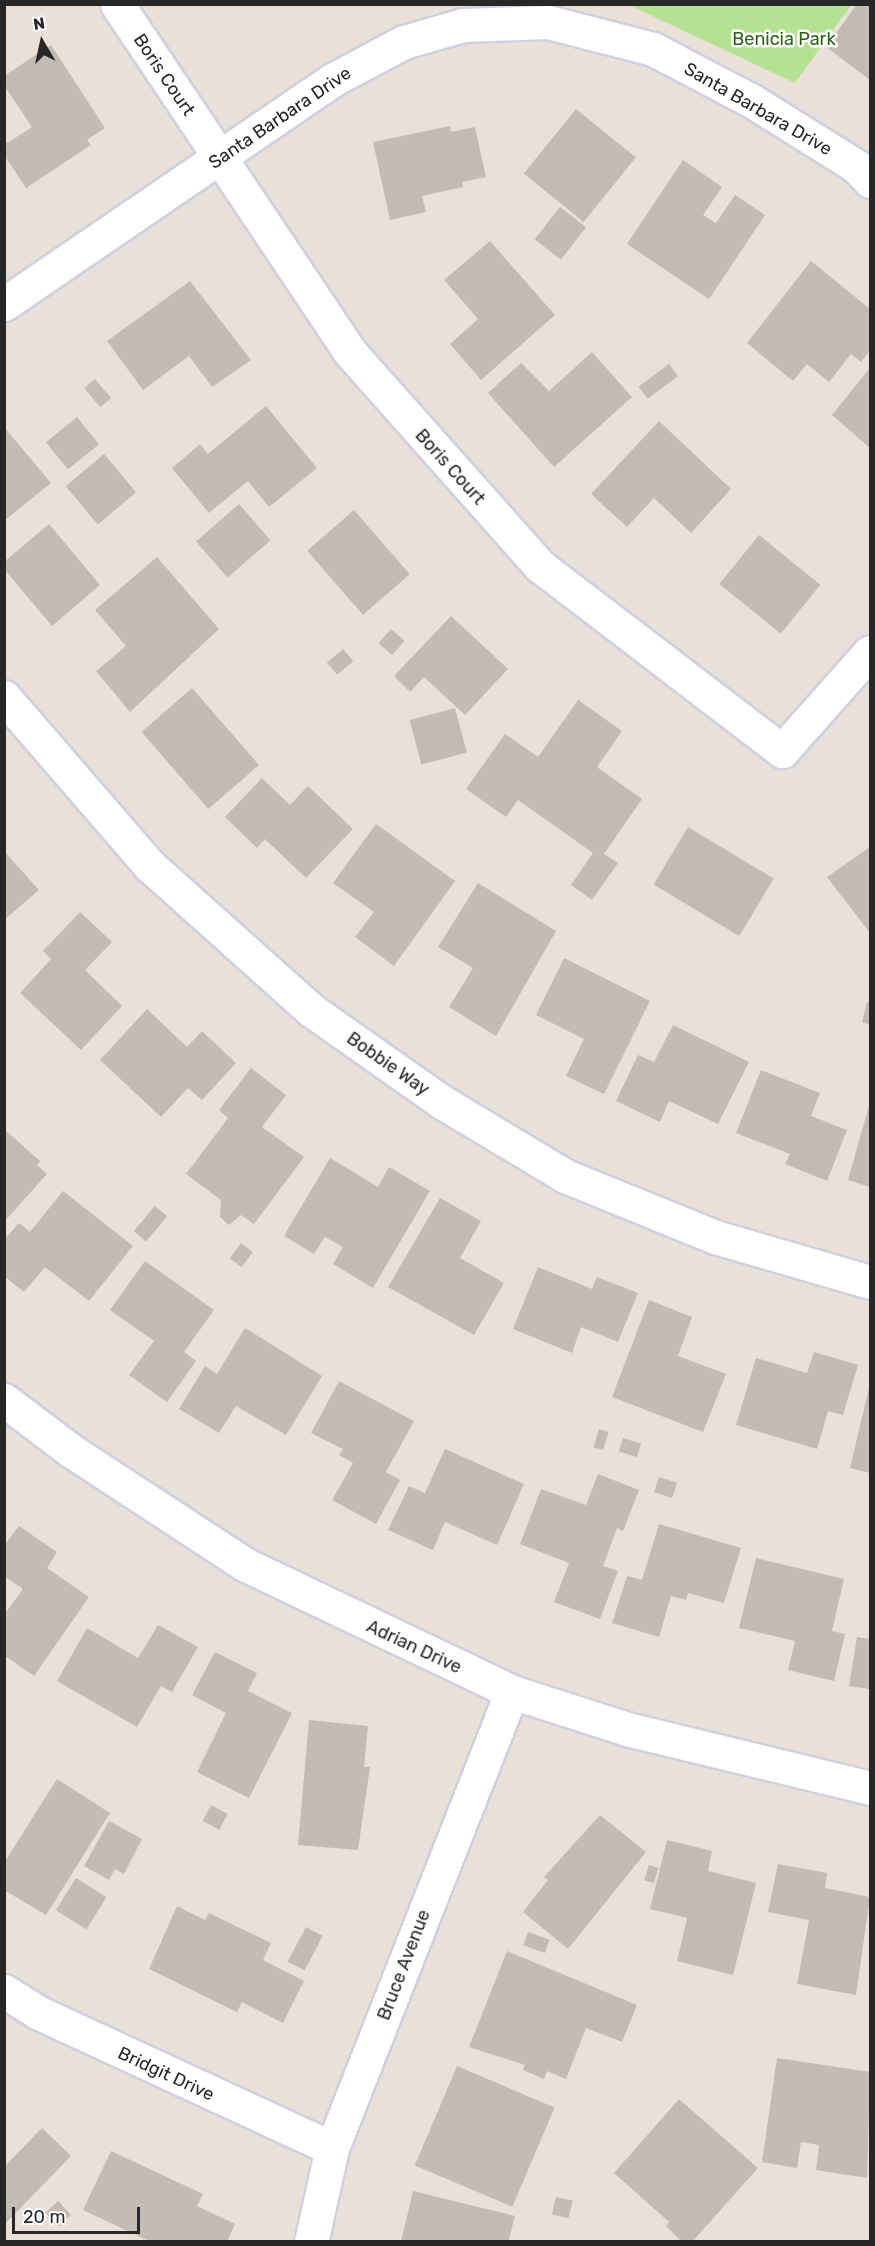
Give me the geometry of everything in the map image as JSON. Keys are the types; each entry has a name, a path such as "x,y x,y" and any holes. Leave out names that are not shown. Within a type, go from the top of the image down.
{"street":[{"name":"Boris Court","path":"117,4 349,351 540,566 782,751 870,652"},
{"name":"Santa Barbara Drive","path":"4,304 334,79 404,42 463,25 548,22 653,49 752,101 856,166 870,181"},
{"name":"Bobbie Way","path":"4,697 149,865 311,1010 442,1102 565,1176 715,1236 870,1282"},
{"name":"Adrian Drive","path":"4,1400 70,1450 244,1564 512,1692 638,1731 870,1788"},
{"name":"Bruce Avenue","path":"310,2241 332,2148 512,1692"},
{"name":"Bridgit Drive","path":"4,1991 37,2012 332,2148"}],"green space":[{"name":"Benicia Park","path":"851,4 795,83 629,5"}],"building":[{"path":"857,4 870,4 870,80 826,47"},
{"path":"51,45 105,128 87,140 91,145 26,188 4,155 4,145 32,127 4,85 4,76"},
{"path":"576,109 636,157 584,222 524,174"},
{"path":"450,126 451,132 475,127 486,177 462,182 463,187 422,196 426,212 390,220 373,142"},
{"path":"683,160 722,187 703,215 716,223 735,195 765,215 709,299 627,244"},
{"path":"560,207 586,227 561,260 535,239"},
{"path":"490,241 555,315 481,380 450,344 478,319 444,280"},
{"path":"811,261 870,309 870,350 861,362 851,354 829,382 807,364 793,381 747,343"},
{"path":"190,281 251,360 212,387 189,356 143,390 107,341"},
{"path":"592,352 632,397 554,467 488,393 521,363 549,391"},
{"path":"669,364 678,376 648,399 639,387"},
{"path":"870,368 870,448 832,415"},
{"path":"95,379 111,398 100,407 84,388"},
{"path":"266,406 317,468 269,507 248,481 209,513 172,468 200,444 208,454"},
{"path":"77,417 99,444 68,469 46,442"},
{"path":"659,421 731,489 691,533 654,498 627,527 591,494"},
{"path":"4,427 51,483 4,521"},
{"path":"104,454 136,492 98,524 66,486"},
{"path":"239,504 270,540 227,578 196,541"},
{"path":"354,510 410,574 363,615 307,551"},
{"path":"49,524 100,585 52,626 4,569 4,562"},
{"path":"759,535 820,585 781,634 719,584"},
{"path":"157,557 219,629 130,712 96,671 126,646 95,610"},
{"path":"451,616 508,669 465,715 424,677 410,692 394,676"},
{"path":"391,629 405,641 392,655 379,643"},
{"path":"343,649 353,661 337,675 327,662"},
{"path":"192,688 259,765 208,809 141,732"},
{"path":"578,700 622,731 597,767 642,799 604,854 618,863 592,900 571,885 593,853 518,800 506,817 466,789 505,734 538,757"},
{"path":"455,708 467,752 422,765 410,720"},
{"path":"262,778 290,805 308,786 353,829 306,878 265,839 257,848 225,817"},
{"path":"376,824 455,881 394,966 355,937 374,912 333,883"},
{"path":"688,827 774,879 739,936 653,884"},
{"path":"870,847 870,933 827,877"},
{"path":"4,851 39,890 4,920"},
{"path":"478,883 556,931 496,1036 449,1007 473,968 438,947"},
{"path":"80,912 112,942 85,970 122,1006 81,1050 20,993 51,959 43,951"},
{"path":"564,958 650,1001 604,1094 566,1076 584,1039 536,1015"},
{"path":"867,1002 870,1003 870,1025 862,1022"},
{"path":"147,1009 187,1047 202,1031 236,1063 202,1100 188,1088 161,1117 100,1060"},
{"path":"673,1025 749,1062 718,1124 669,1101 660,1122 616,1101 638,1055 654,1062"},
{"path":"251,1068 286,1095 262,1127 304,1157 254,1224 241,1215 229,1225 220,1217 221,1200 186,1174 228,1118 219,1110"},
{"path":"761,1070 820,1093 811,1116 847,1130 827,1181 785,1164 790,1154 736,1133"},
{"path":"870,1102 870,1187 848,1180"},
{"path":"4,1129 40,1161 37,1165 47,1174 4,1222"},
{"path":"330,1158 378,1187 389,1167 430,1191 373,1288 333,1264 343,1247 325,1237 314,1254 284,1236"},
{"path":"63,1191 133,1246 89,1301 45,1267 24,1292 4,1276 4,1240 19,1223 30,1232"},
{"path":"440,1198 481,1221 460,1258 504,1283 474,1335 388,1287"},
{"path":"155,1206 167,1216 146,1242 134,1231"},
{"path":"241,1243 253,1252 242,1267 230,1258"},
{"path":"145,1261 214,1310 184,1352 196,1361 167,1402 129,1375 154,1341 110,1310"},
{"path":"538,1267 592,1289 597,1277 638,1293 618,1342 581,1327 572,1353 513,1329"},
{"path":"649,1300 692,1317 678,1356 726,1374 703,1432 612,1397"},
{"path":"245,1328 322,1376 286,1435 236,1406 219,1433 179,1409 205,1366 217,1374"},
{"path":"814,1352 858,1365 843,1415 828,1411 817,1449 736,1425 756,1358 807,1373"},
{"path":"339,1381 414,1421 386,1472 400,1480 376,1524 332,1500 353,1463 339,1455 343,1449 311,1433"},
{"path":"870,1384 870,1473 850,1468"},
{"path":"599,1429 609,1432 603,1450 593,1447"},
{"path":"623,1438 641,1444 637,1457 619,1451"},
{"path":"445,1449 524,1484 497,1545 445,1522 433,1550 388,1530 409,1486 425,1493"},
{"path":"598,1474 639,1490 623,1531 617,1528 603,1566 618,1571 600,1619 554,1602 569,1563 520,1544 541,1489 586,1505"},
{"path":"659,1477 677,1483 672,1498 654,1492"},
{"path":"659,1524 741,1548 724,1603 688,1593 686,1600 671,1596 659,1637 612,1623 627,1576 642,1580"},
{"path":"19,1526 57,1552 47,1568 89,1597 34,1676 4,1655 4,1615 23,1589 4,1576 4,1546"},
{"path":"756,1558 844,1579 832,1631 845,1634 834,1681 788,1670 795,1641 739,1628"},
{"path":"158,1625 198,1647 172,1692 161,1686 137,1727 57,1681 87,1628 138,1658"},
{"path":"857,1637 870,1639 870,1689 849,1686"},
{"path":"215,1652 257,1673 248,1691 292,1713 249,1798 197,1772 226,1713 192,1695"},
{"path":"309,1720 368,1726 364,1767 370,1767 358,1850 298,1845"},
{"path":"57,1779 110,1813 46,1915 4,1890 4,1863"},
{"path":"211,1805 228,1814 219,1830 203,1821"},
{"path":"600,1815 646,1852 568,1949 523,1912 548,1880 544,1877"},
{"path":"109,1821 142,1839 124,1874 115,1869 109,1880 84,1866"},
{"path":"667,1840 712,1851 708,1871 756,1883 733,1975 677,1961 687,1918 650,1909"},
{"path":"778,1864 827,1873 825,1888 870,1897 856,1995 797,1984 809,1920 768,1912"},
{"path":"649,1865 659,1868 654,1883 644,1880"},
{"path":"76,1878 107,1897 86,1929 56,1910"},
{"path":"177,1906 205,1920 209,1913 271,1943 263,1960 304,1981 283,2023 242,2002 237,2012 149,1969"},
{"path":"306,1927 323,1936 304,1970 288,1961"},
{"path":"528,1932 550,1940 545,1953 523,1945"},
{"path":"507,1951 637,2005 622,2042 586,2028 566,2079 547,2071 544,2079 523,2070 525,2065 469,2047"},
{"path":"777,2058 870,2072 867,2178 816,2170 819,2145 801,2142 797,2168 762,2162"},
{"path":"457,2066 555,2107 512,2207 415,2165"},
{"path":"679,2099 758,2168 692,2242 682,2242 666,2226 669,2222 614,2173"},
{"path":"42,2128 71,2156 4,2225 4,2167"},
{"path":"111,2151 203,2194 197,2206 235,2224 227,2242 151,2242 83,2210"},
{"path":"413,2191 515,2216 508,2242 401,2242"},
{"path":"556,2197 573,2201 569,2218 552,2215"},
{"path":"58,2201 71,2215 59,2226 46,2213"}]}
